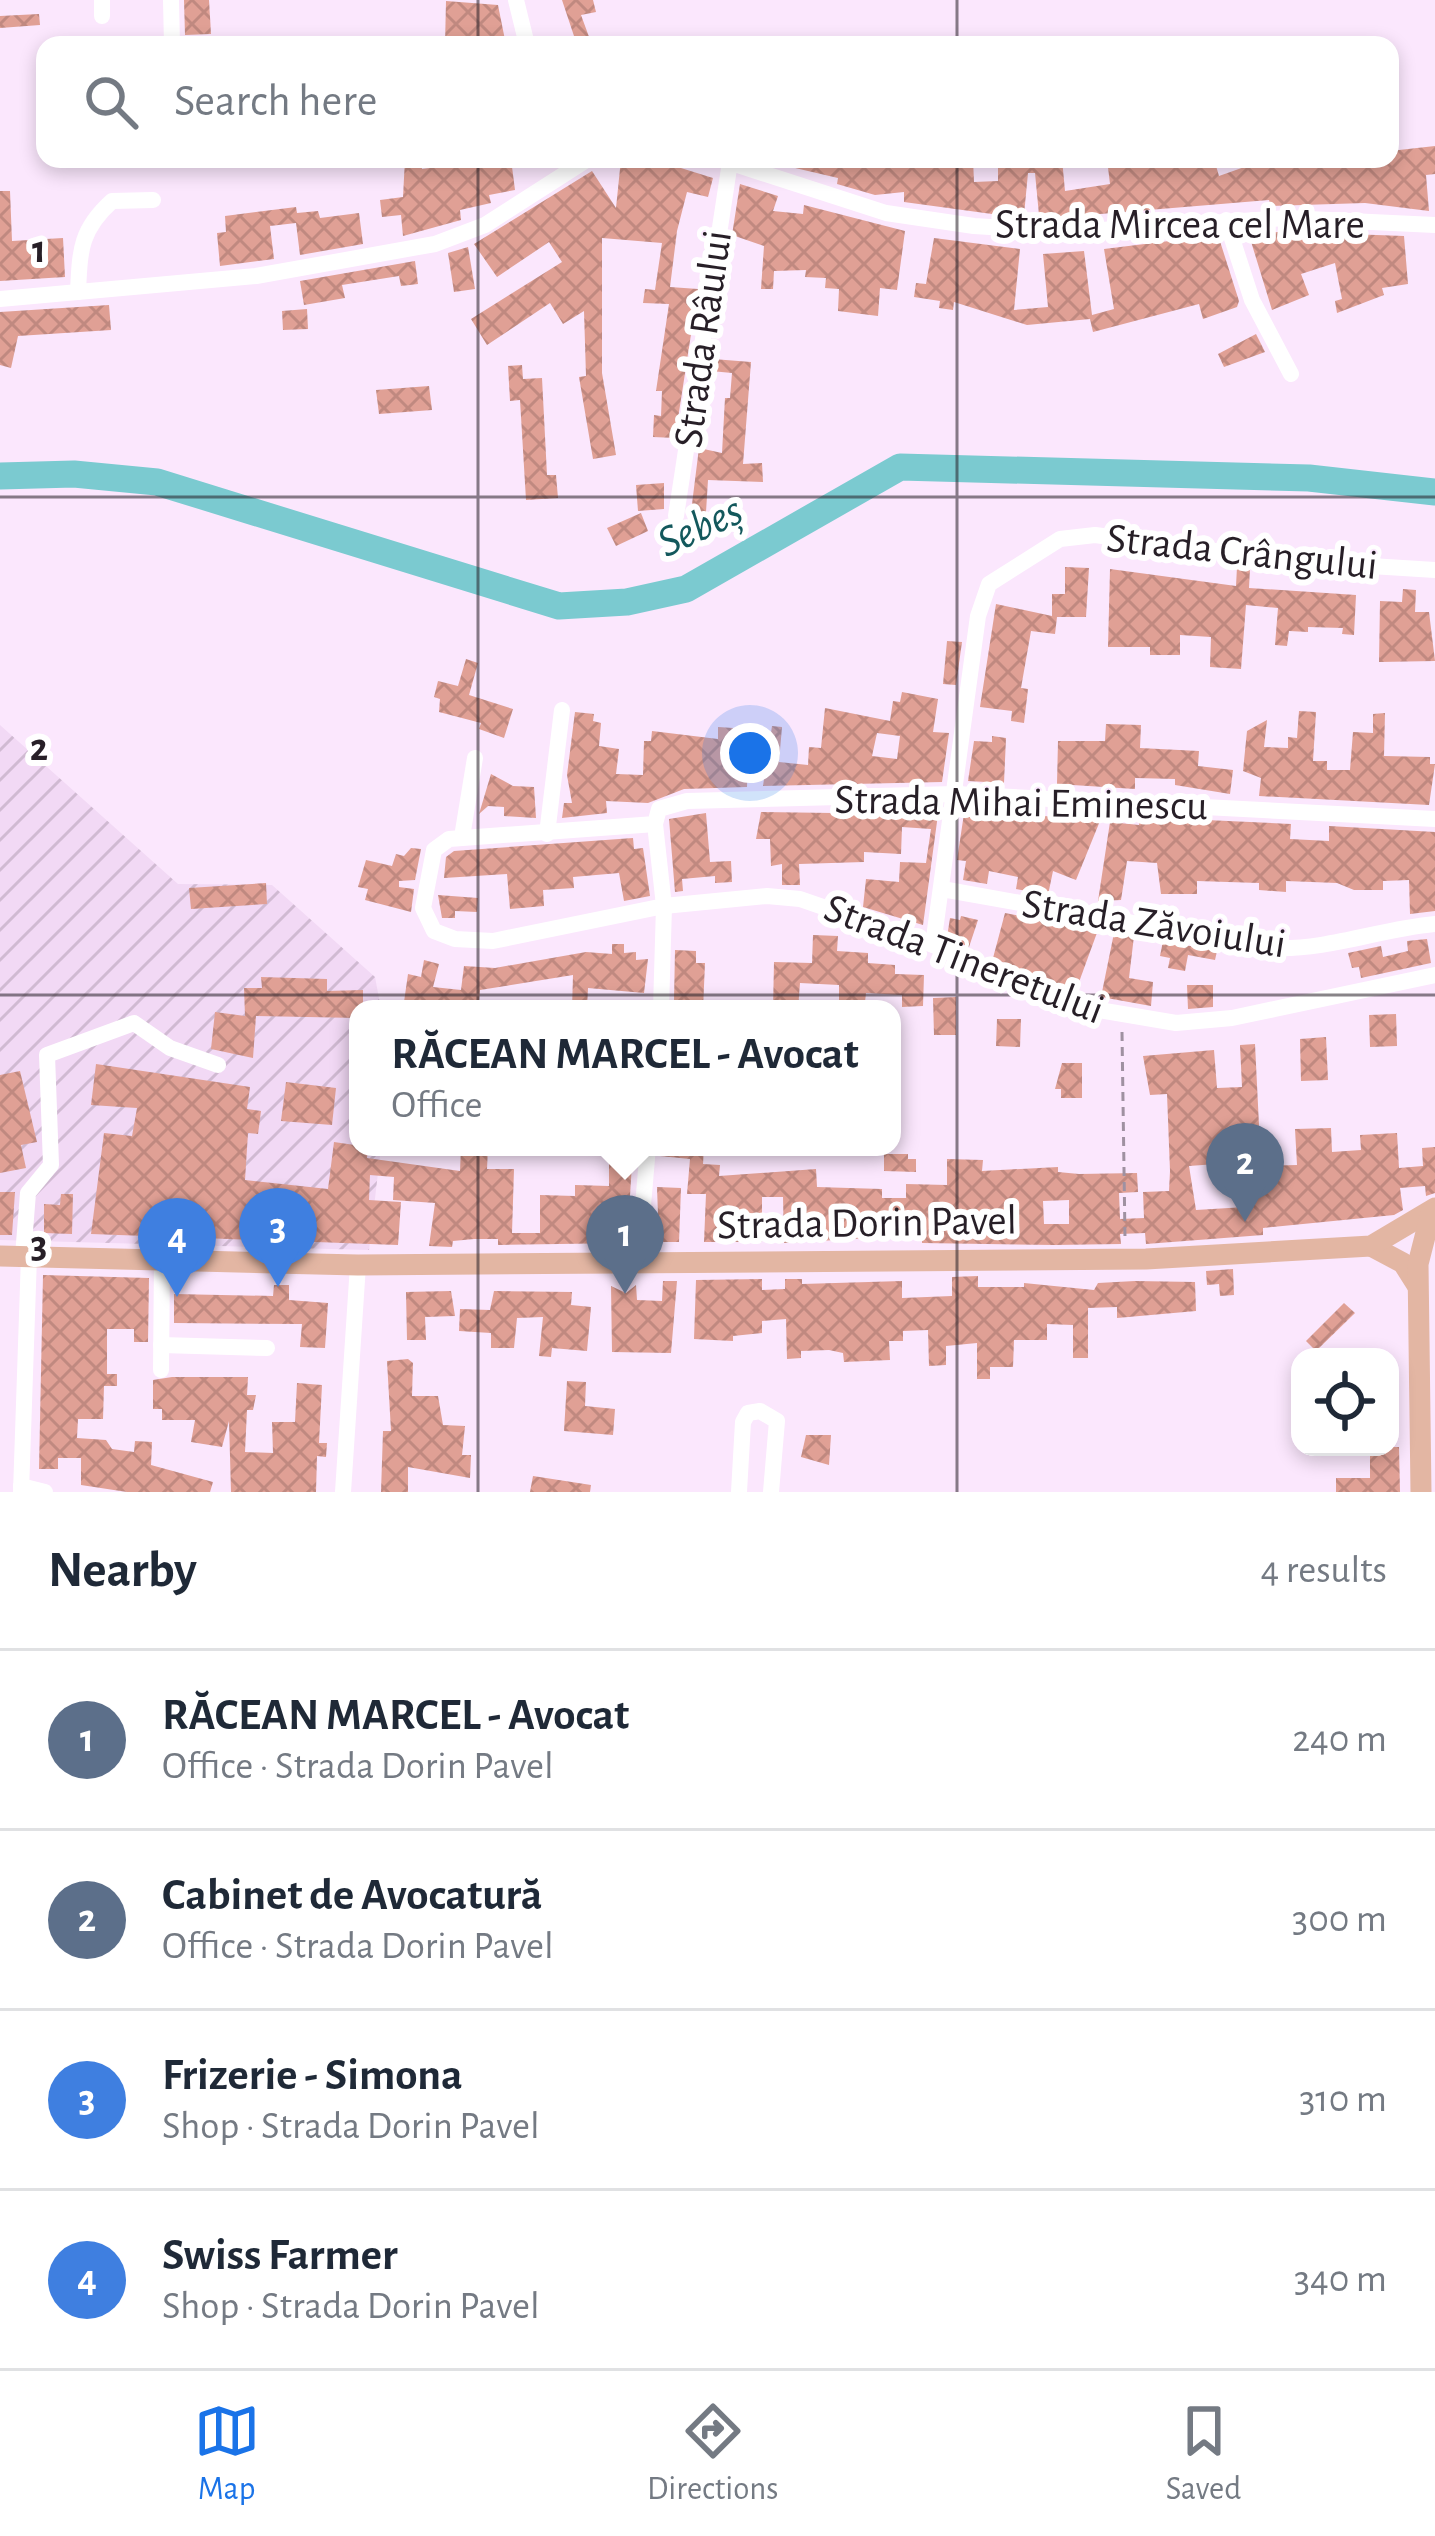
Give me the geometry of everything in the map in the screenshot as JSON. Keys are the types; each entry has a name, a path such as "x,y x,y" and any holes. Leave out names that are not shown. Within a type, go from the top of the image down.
{"main road":[{"name":"Strada Dorin Pavel","path":"0,1256 358,1265 1126,1259 1371,1246 1433,1210"},
{"path":"1421,1492 1417,1286 1420,1247 1433,1210"},
{"path":"1371,1246 1402,1263 1417,1286"}],"street":[{"path":"171,0 172,36"},
{"path":"515,0 524,36"},
{"path":"0,299 256,276 435,244 485,225 574,168"},
{"name":"Strada Râului","path":"676,516 723,168"},
{"name":"Strada Mircea cel Mare","path":"748,168 886,213 974,226 1070,232 1226,220 1435,225"},
{"path":"78,292 80,238 89,222 112,201 153,200"},
{"path":"1226,220 1252,300 1291,374"},
{"name":"Strada Crângului","path":"933,946 982,599 988,584 1060,538 1133,536 1291,561 1435,569"},
{"path":"548,834 562,710"},
{"path":"462,837 475,758"},
{"name":"Strada Mihai Eminescu","path":"462,837 655,824 659,809 687,801 955,794 1435,819"},
{"path":"655,824 664,906 661,1000"},
{"name":"Strada Tineretului","path":"462,837 434,850 424,916 434,931 455,939 493,941 664,906 800,898 933,946 1069,1005 1122,1018 1176,1023 1232,1018 1435,975"},
{"name":"Strada Zăvoiului","path":"942,890 1274,948 1322,947 1392,928 1435,924"},
{"path":"45,1492 21,1489 28,1193 51,1165 47,1055 134,1024 170,1048 218,1065"},
{"path":"638,1264 647,1156"},
{"path":"161,1370 162,1260"},
{"path":"343,1492 358,1265"},
{"path":"161,1345 267,1348"},
{"path":"740,1492 743,1422 748,1413 760,1411 777,1421 771,1492"}],"path":[{"path":"1122,1018 1126,1259"}],"shaded area":[{"path":"0,725 178,884 272,885 375,977 379,1000 349,1000 349,1156 380,1156 369,1250 0,1240"}],"building":[{"path":"184,0 209,0 211,34 185,35"},
{"path":"562,0 593,0 596,12 581,15 589,36 574,36"},
{"path":"446,1 498,5 504,36 445,36"},
{"path":"39,14 40,25 0,28 0,16"},
{"path":"1435,146 1435,174 1426,175 1429,211 1365,203 1271,206 1269,200 1052,218 1039,215 1035,173 1028,173 1024,215 992,214 904,202 904,192 875,195 837,184 838,178 795,168 973,168 974,182 998,181 998,168 1063,168 1065,191 1110,184 1108,168 1217,168 1219,176 1242,168 1399,168 1399,150"},
{"path":"405,168 512,168 515,190 489,195 491,203 460,210 461,220 403,236 401,215 382,217 380,200 403,197"},
{"path":"620,168 681,168 713,178 708,197 687,192 677,231 670,287 698,289 675,438 653,437 654,415 661,416 662,391 656,391 669,304 643,303 645,289 655,290 662,243 602,238 602,373 616,455 593,459 579,377 586,376 584,311 563,324 550,303 487,345 471,319 562,262 549,242 497,277 474,244 592,171 616,208"},
{"path":"740,184 778,196 773,211 803,214 804,205 905,231 897,290 880,288 878,316 838,311 839,289 825,288 826,278 805,277 806,270 774,271 773,289 761,289 764,246 732,235"},
{"path":"0,191 10,191 12,241 63,238 65,277 0,281"},
{"path":"296,207 297,213 318,211 320,218 359,213 363,244 300,255 296,223 270,226 274,259 220,266 217,233 226,232 225,216"},
{"path":"1287,231 1293,238 1321,233 1404,236 1408,284 1382,288 1384,295 1337,313 1335,301 1342,299 1335,263 1301,274 1309,295 1272,310 1249,235"},
{"path":"1218,235 1239,301 1237,307 1203,319 1199,304 1093,332 1090,319 1027,325 954,302 953,310 939,308 940,301 914,297 916,283 926,284 934,238 1020,249 1014,310 1048,307 1043,254 1084,251 1092,315 1114,309 1104,249"},
{"path":"468,247 475,289 454,292 448,253"},
{"path":"415,261 418,284 401,286 399,276 342,285 345,298 304,305 300,281"},
{"path":"109,305 111,330 18,336 11,368 0,365 0,312"},
{"path":"307,309 308,329 283,330 282,311"},
{"path":"1256,334 1265,352 1224,367 1218,354"},
{"path":"713,359 751,362 743,464 762,463 763,482 708,480 705,528 689,528 699,448 722,453 725,398 730,398 732,373 711,371"},
{"path":"522,365 523,379 542,378 547,475 556,475 558,498 526,500 520,400 510,401 508,366"},
{"path":"429,386 432,410 379,414 376,390"},
{"path":"664,483 664,509 638,511 636,485"},
{"path":"641,513 648,531 616,546 607,528"},
{"path":"1065,567 1089,568 1086,617 1057,617 1055,634 1031,631 1021,688 1028,689 1024,723 1011,721 1012,711 980,707 996,604 1052,616 1052,594 1065,594"},
{"path":"1237,567 1250,568 1249,588 1356,595 1354,635 1342,634 1343,628 1308,627 1308,632 1289,631 1287,646 1275,645 1278,608 1246,605 1241,669 1210,667 1211,637 1180,635 1180,655 1150,655 1150,647 1108,647 1110,569 1236,586"},
{"path":"1403,589 1416,590 1415,612 1429,612 1435,661 1379,662 1380,601 1402,602"},
{"path":"947,641 962,642 956,685 943,684"},
{"path":"466,659 478,663 469,695 513,709 504,738 479,729 481,723 439,712 440,699 434,697 438,681 458,686"},
{"path":"902,692 938,699 933,732 949,733 942,782 763,786 772,726 782,727 779,762 808,765 809,747 821,748 825,708 890,721 893,701 900,702","holes":["877,733 900,736 897,759 872,756"]},
{"path":"1299,711 1316,712 1313,761 1327,761 1327,770 1350,770 1353,732 1373,733 1373,714 1385,713 1384,756 1430,757 1430,764 1435,764 1429,805 1259,796 1261,778 1243,771 1247,731 1267,720 1264,747 1288,748 1288,737 1297,738"},
{"path":"575,712 594,714 593,721 601,723 599,746 619,749 616,774 643,775 644,741 651,741 652,731 718,739 718,727 749,729 747,787 684,789 648,803 606,801 607,813 562,818 564,803 572,803 567,775"},
{"path":"1106,724 1141,725 1140,748 1199,751 1198,766 1233,770 1230,794 1175,785 1175,779 1135,778 1135,789 1057,784 1058,741 1105,741"},
{"path":"992,736 1006,738 1004,783 968,781 974,741 992,742"},
{"path":"491,774 513,786 534,787 536,818 504,816 504,807 488,806 479,814"},
{"path":"939,807 923,925 863,907 866,879 899,882 900,862 926,863 931,829 902,827 901,854 864,852 864,862 799,864 800,885 782,885 782,864 771,866 770,839 756,839 761,812 904,814 904,808"},
{"path":"965,807 1054,817 1102,816 1076,880 1053,871 1048,895 1016,889 1018,877 989,871 987,884 963,880 966,861 957,860"},
{"path":"706,813 710,862 731,861 732,882 715,883 715,876 682,879 683,891 675,892 669,819"},
{"path":"1140,817 1291,824 1290,839 1329,841 1329,826 1435,832 1435,911 1410,914 1409,880 1383,881 1383,890 1286,881 1286,892 1259,890 1259,883 1197,881 1197,894 1161,894 1157,863 1127,861 1121,900 1098,901 1110,822 1139,825"},
{"path":"633,838 634,849 643,848 650,896 624,901 619,873 573,877 574,888 543,890 544,906 510,909 507,874 444,878 446,857 454,851"},
{"path":"411,848 421,849 415,880 399,881 399,887 414,889 411,912 365,900 368,889 358,887 366,860 392,866 396,854 404,856"},
{"path":"266,883 267,904 191,909 189,888"},
{"path":"438,895 478,898 477,912 455,911 455,918 442,918"},
{"path":"1005,913 1098,930 1075,993 993,958"},
{"path":"961,916 978,920 969,947 947,937 950,918 960,920"},
{"path":"1114,933 1134,936 1129,978 1153,982 1151,1006 1101,997"},
{"path":"813,935 838,936 837,951 868,953 868,963 895,965 895,974 924,975 923,1006 902,1007 902,995 866,993 865,1000 839,1000 839,985 800,983 799,1000 773,1000 774,962 812,963"},
{"path":"1427,939 1431,963 1361,978 1359,967 1352,968 1348,953 1381,946 1383,957 1408,951 1407,941"},
{"path":"1163,941 1217,951 1215,960 1188,955 1185,971 1168,968 1170,958 1160,956"},
{"path":"612,944 624,944 624,953 636,952 636,960 648,959 644,993 588,988 587,1000 572,1000 573,975 480,990 479,1000 404,1000 408,974 421,977 424,960 439,964 433,987 461,990 464,966 495,968 586,952 612,954"},
{"path":"675,950 696,951 696,963 705,963 703,1000 674,1000"},
{"path":"261,977 327,979 327,991 363,990 363,1000 349,1000 349,1018 256,1016 253,1058 211,1049 215,1012 245,1016 244,988 262,988"},
{"path":"1187,985 1213,985 1213,1007 1188,1009"},
{"path":"956,997 956,1035 934,1035 933,998"},
{"path":"1396,1014 1397,1046 1370,1047 1369,1015"},
{"path":"997,1019 1021,1019 1020,1047 996,1046"},
{"path":"1326,1037 1328,1080 1301,1081 1300,1039"},
{"path":"1255,1044 1261,1166 1297,1165 1295,1129 1331,1128 1332,1152 1361,1150 1360,1135 1397,1133 1399,1168 1423,1166 1422,1148 1435,1147 1435,1193 1426,1196 1425,1186 1400,1188 1403,1210 1394,1215 1263,1228 1263,1235 1146,1244 1145,1233 1120,1234 1121,1244 1054,1245 922,1243 922,1235 784,1243 783,1197 762,1197 762,1242 704,1242 706,1194 687,1194 690,1159 660,1156 703,1156 703,1164 720,1165 719,1176 816,1169 817,1187 882,1189 882,1198 906,1198 906,1184 947,1185 947,1159 983,1160 982,1171 1058,1167 1058,1172 1079,1174 1137,1173 1138,1192 1119,1193 1120,1219 1144,1218 1143,1192 1169,1191 1170,1171 1167,1094 1150,1095 1143,1056 1214,1050 1217,1088 1242,1087 1240,1045","holes":["1243,1162 1245,1207 1196,1210 1189,1166","1069,1200 1069,1224 1044,1224 1043,1201"]},
{"path":"1062,1063 1082,1063 1082,1098 1061,1098 1061,1089 1055,1089"},
{"path":"96,1064 250,1087 247,1109 261,1111 258,1134 248,1133 245,1180 328,1189 334,1142 349,1144 349,1156 460,1171 461,1156 488,1156 487,1169 514,1169 512,1233 540,1233 540,1195 575,1196 575,1185 609,1186 609,1163 632,1164 627,1243 498,1245 498,1239 474,1239 453,1241 452,1247 429,1246 435,1203 393,1200 394,1177 370,1175 369,1200 401,1202 398,1245 91,1234 104,1133 132,1136 137,1108 91,1105"},
{"path":"20,1071 37,1142 21,1145 26,1168 0,1173 0,1075"},
{"path":"286,1082 336,1088 332,1125 281,1121"},
{"path":"908,1154 908,1159 916,1159 916,1172 884,1171 884,1156"},
{"path":"657,1187 681,1188 679,1242 659,1242"},
{"path":"0,1192 15,1192 12,1235 0,1235"},
{"path":"61,1194 73,1194 72,1234 44,1233 44,1204 60,1205"},
{"path":"1233,1269 1234,1295 1220,1296 1219,1284 1207,1285 1206,1271"},
{"path":"43,1275 149,1278 148,1342 134,1342 134,1329 107,1329 107,1374 117,1374 117,1386 104,1386 103,1419 78,1419 77,1438 106,1440 112,1449 134,1452 135,1441 152,1442 151,1465 213,1482 210,1492 127,1492 81,1485 81,1458 58,1458 58,1469 39,1469"},
{"path":"978,1276 978,1287 1024,1287 1024,1283 1094,1290 1098,1283 1195,1282 1196,1311 1117,1318 1117,1307 1088,1308 1088,1358 1073,1358 1073,1325 1047,1324 1047,1340 1014,1340 1013,1367 990,1367 990,1379 977,1379 977,1343 946,1346 946,1365 929,1366 928,1330 903,1331 903,1341 889,1341 890,1360 844,1362 843,1353 829,1350 801,1351 801,1358 787,1359 786,1319 762,1321 762,1333 733,1336 733,1341 694,1339 696,1280 762,1279 762,1290 785,1289 785,1279 802,1279 802,1284 902,1281 902,1298 952,1296 952,1277"},
{"path":"663,1281 677,1281 671,1353 612,1352 611,1286 626,1293 636,1285 637,1300 662,1301"},
{"path":"274,1285 289,1285 289,1300 328,1303 325,1348 300,1347 302,1324 174,1323 174,1294 273,1296"},
{"path":"451,1291 455,1316 425,1317 426,1340 407,1340 406,1292"},
{"path":"494,1291 572,1292 571,1305 591,1307 587,1351 552,1348 551,1357 539,1356 543,1317 517,1318 514,1348 491,1348 491,1333 459,1331 460,1309 490,1310"},
{"path":"1344,1303 1355,1313 1319,1348 1306,1341"},
{"path":"408,1359 413,1363 412,1396 438,1396 443,1425 465,1426 462,1455 471,1455 470,1478 408,1467 408,1492 381,1492 383,1431 391,1431 387,1361"},
{"path":"248,1377 247,1395 256,1395 253,1410 247,1410 245,1452 273,1453 272,1422 295,1422 297,1383 322,1385 319,1443 327,1443 326,1457 317,1456 316,1492 231,1492 229,1421 222,1447 191,1442 195,1420 162,1420 162,1409 153,1409 153,1380"},
{"path":"567,1381 586,1382 585,1406 615,1409 613,1435 564,1431"},
{"path":"806,1435 831,1435 829,1465 801,1457"},
{"path":"1399,1447 1400,1492 1336,1492 1336,1478 1370,1478 1370,1456 1399,1456"},
{"path":"533,1476 591,1485 590,1492 530,1492"}],"waterway":[{"name":"Sebeș","path":"0,476 74,474 157,482 559,606 627,602 686,589 900,467 1309,478 1435,492"}],"place":[{"name":"Cabinet de Avocatură","path":"1245,1222"},
{"name":"Frizerie - Simona","path":"278,1287"},
{"name":"RĂCEAN MARCEL - Avocat","path":"625,1294"},
{"name":"Swiss Farmer","path":"177,1297"}]}
